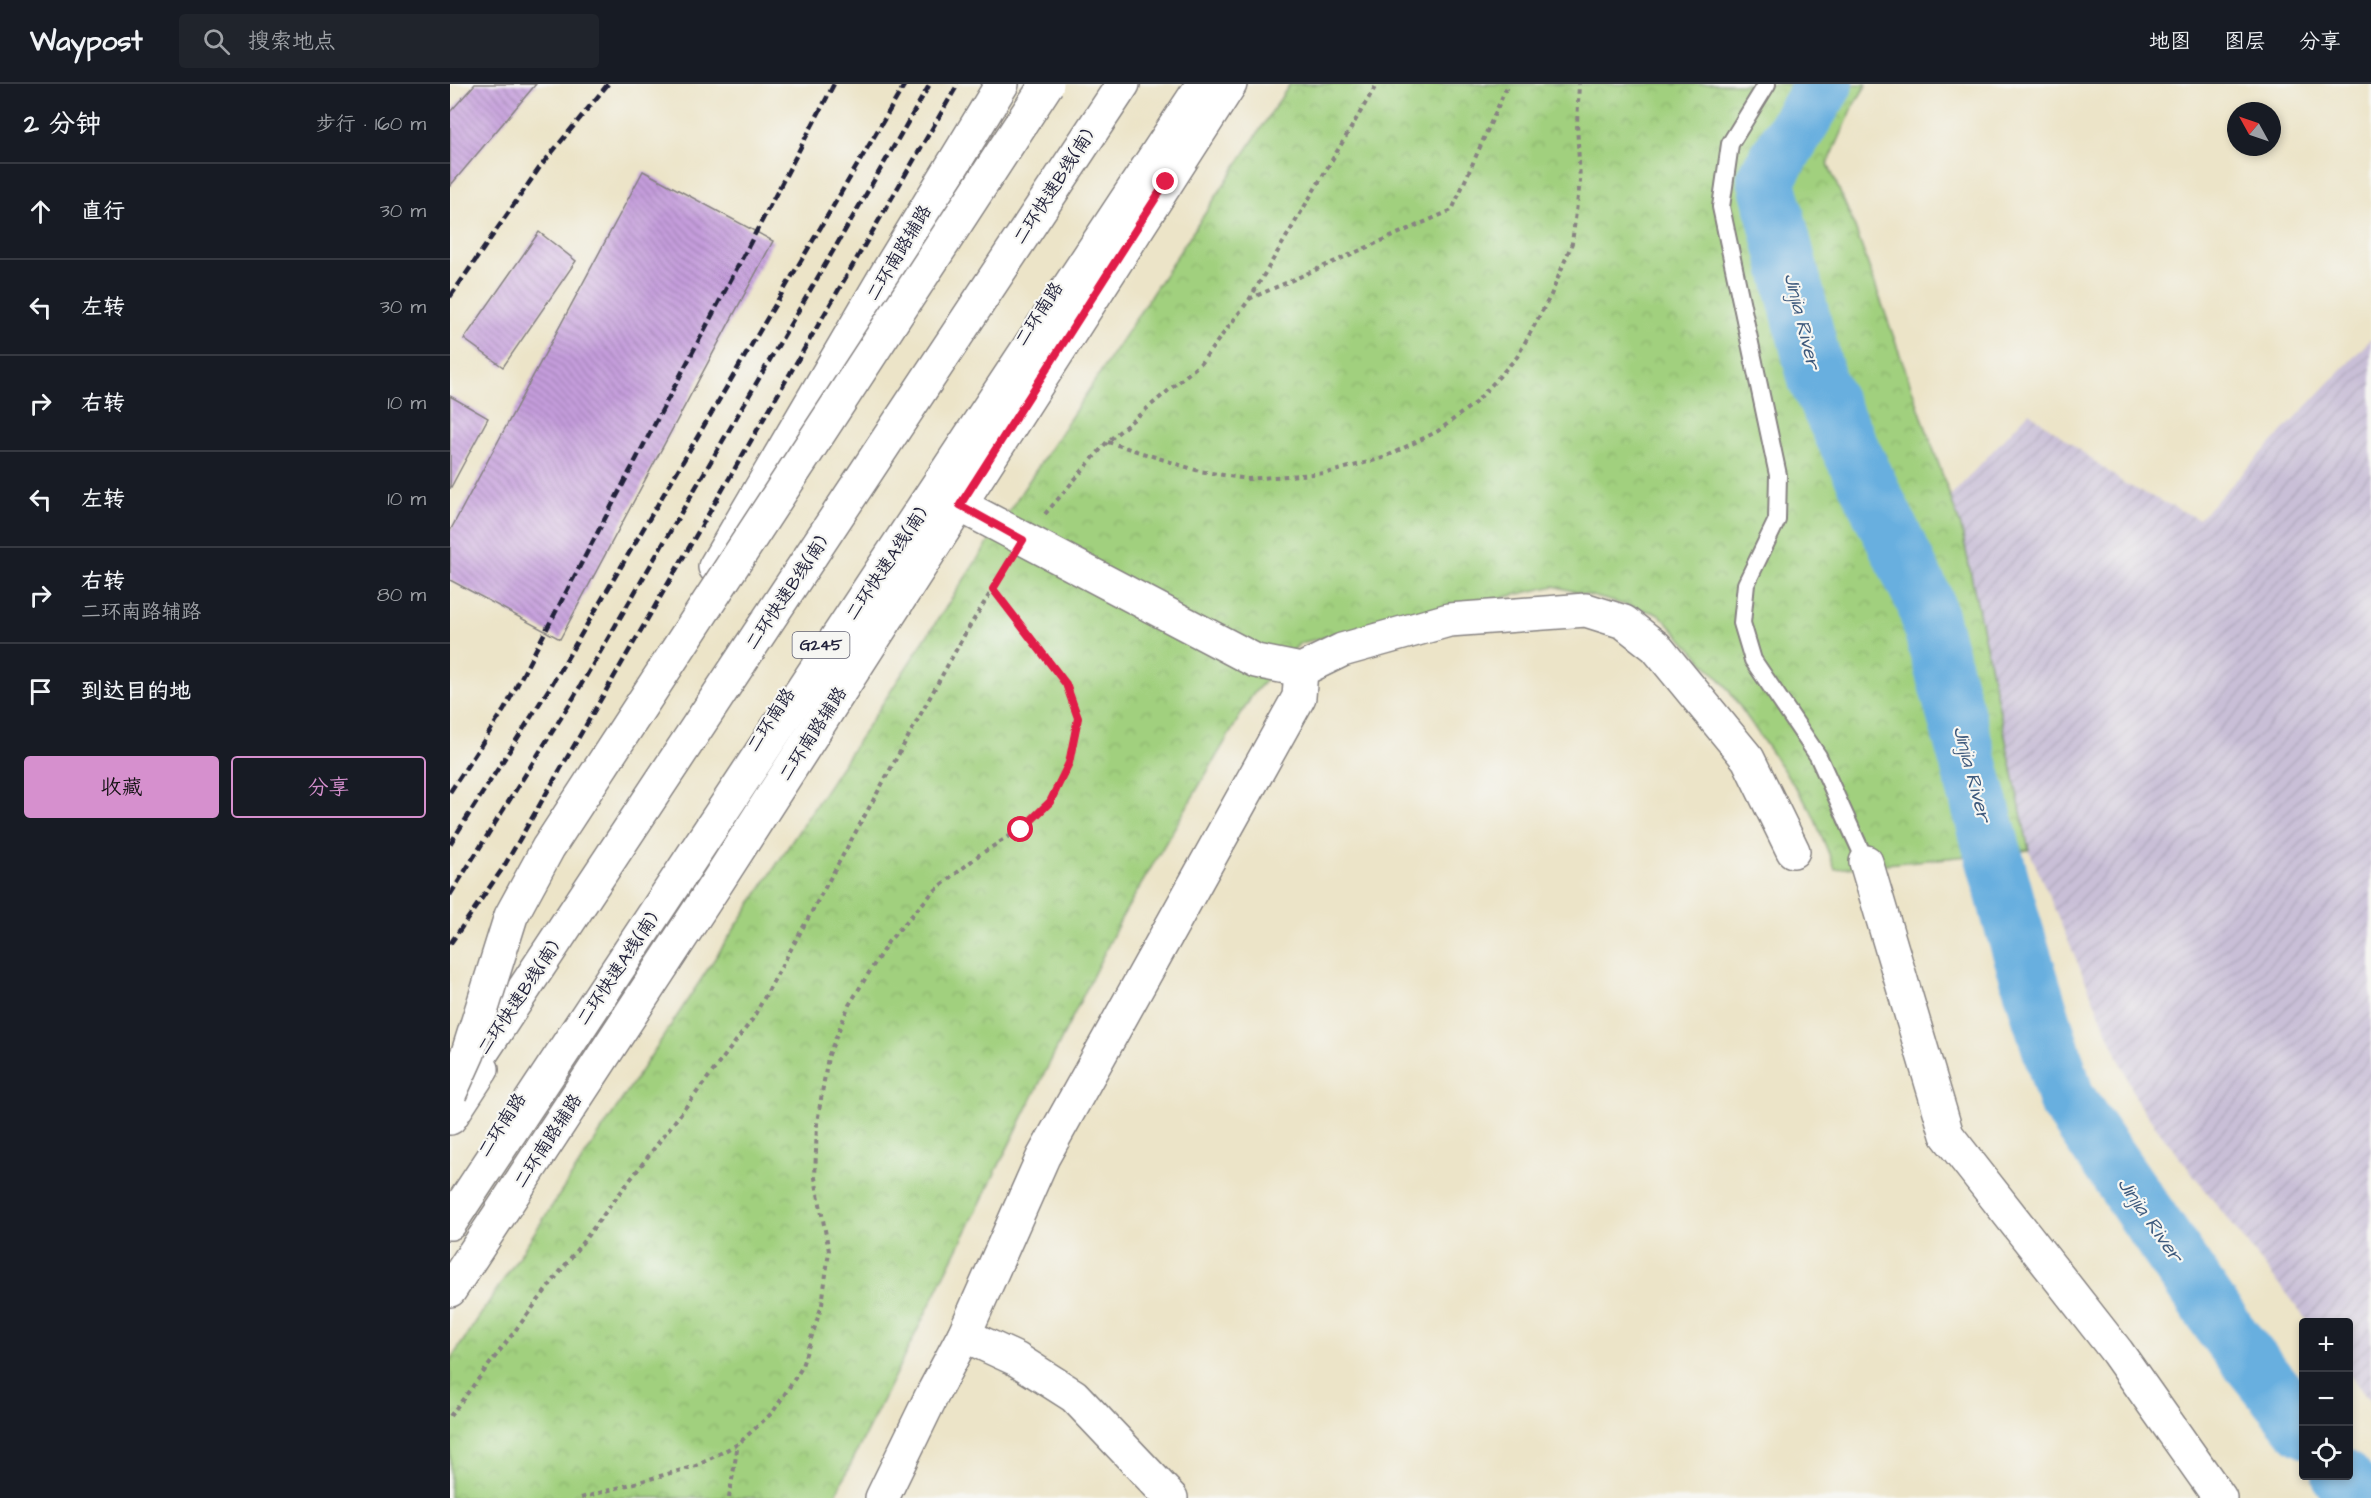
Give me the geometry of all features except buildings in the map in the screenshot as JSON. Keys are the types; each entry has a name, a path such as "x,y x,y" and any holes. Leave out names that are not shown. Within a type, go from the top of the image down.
{"main road":[{"name":"二环南路辅路","path":"450,1054 637,705 715,567 887,273 1002,84"},
{"path":"450,1093 468,1053 511,916 548,848 1047,84"},
{"name":"二环快速B线(南)","path":"450,1101 1122,84"},
{"name":"G245","path":"450,1118 1133,84"},
{"name":"二环南路","path":"450,1204 1190,84"},
{"name":"二环快速A线(南)","path":"450,1223 1203,84"},
{"name":"二环南路辅路","path":"450,1290 736,854 1230,84"},
{"path":"960,505 1256,661 1301,670 1342,650 1449,620 1586,610 1624,622 1656,647 1748,759 1793,851"},
{"path":"882,1498 931,1396 964,1335 1043,1157 1299,697 1301,670"},
{"path":"1866,862 1947,1135 2117,1352 2220,1498"},
{"path":"964,1335 1016,1359 1074,1396 1172,1498"}],"lane":[{"path":"1767,84 1730,144 1721,207 1778,475 1777,520 1746,584 1742,623 1754,660 1818,756 1866,862"}],"path":[{"path":"450,1416 752,1020 966,632 1023,540 1107,442 1200,364 1249,300 1377,84"},
{"path":"1249,300 1452,210 1508,84"},
{"path":"1107,442 1199,471 1247,479 1328,473 1383,458 1438,431 1476,402 1517,357 1551,295 1564,264 1572,243 1580,181 1577,124 1579,84"},
{"path":"581,1498 696,1466 738,1444 773,1412 801,1369 822,1305 829,1251 815,1178 818,1123 828,1056 849,1005 888,942 933,892 979,855 1021,830 1050,802 1069,763 1078,718 1066,684 993,589"},
{"path":"729,1498 738,1444"}],"shaded area":[{"path":"2371,339 2371,1403 2353,1379 2353,1318 2305,1318 2139,1105 2029,850 1961,527 1950,497 2029,412 2125,484 2199,519"}],"green space":[{"path":"1290,84 1867,84 1854,105 1828,164 1854,225 1961,527 2029,850 1835,869 1811,810 1725,685 1659,614 1554,586 1300,643 1253,694 1122,917 834,1498 450,1498 450,1361"}],"waterway":[{"name":"Jinjia River","path":"1824,84 1766,178 1817,380 1925,602 2011,919 2066,1098 2230,1336 2302,1426"},
{"name":"Jinjia River","path":"2344,1480 2359,1498"}],"railway":[{"path":"450,297 540,167 608,84"},
{"path":"450,792 504,710 834,84"},
{"path":"450,844 552,684 905,84"},
{"path":"450,895 574,697 930,84"},
{"path":"450,944 503,868 958,84"}],"route":[{"path":"1021,830 1050,802 1069,763 1078,718 1066,684 993,589 1023,540 960,505 1166,182"}]}
